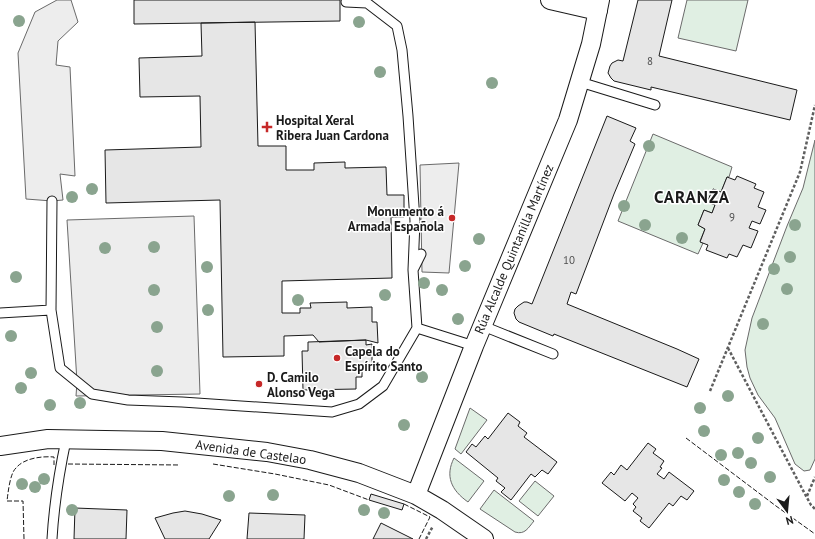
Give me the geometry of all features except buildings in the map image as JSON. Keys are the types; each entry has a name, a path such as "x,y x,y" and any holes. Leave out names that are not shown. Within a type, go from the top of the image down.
{"street":[{"path":"550,0 599,6"},
{"name":"Rúa Alcalde Quintanilla Martínez","path":"416,495 474,346 568,120 591,44 599,6"},
{"name":"Avenida de Castelao","path":"0,446 48,440 162,441 267,452 310,460 359,473 416,495 442,510 484,539"}],"lane":[{"path":"52,201 51,310 60,368 92,394 128,400 332,412 359,404 383,386 416,328 413,270 414,220 408,116 402,50 397,26 367,3 346,2"},
{"path":"580,82 655,105"},
{"path":"413,270 422,254"},
{"path":"0,313 51,310"},
{"path":"483,326 553,354"},
{"path":"416,328 474,346"},
{"path":"52,539 54,507 66,440"}],"path":[{"path":"710,391 800,172 815,105"},
{"path":"728,348 806,496 815,509"},
{"path":"806,496 815,477"}],"green space":[{"path":"687,0 748,0 736,51 678,38"},
{"path":"653,134 732,167 729,177 727,177 721,192 713,189 708,202 715,205 712,213 704,210 698,225 705,229 700,241 703,243 698,254 618,221"},
{"path":"815,140 815,459 810,470 804,471 795,464 775,418 758,395 750,378 745,350 752,318 803,188"},
{"path":"470,408 487,420 461,454 455,449"},
{"path":"454,458 484,481 468,502 457,493 451,482 450,471"},
{"path":"535,481 554,496 538,516 519,501"},
{"path":"494,490 534,521 524,532 515,532 480,509"}],"shaded area":[{"path":"57,0 71,0 78,22 58,41 56,65 70,67 75,176 60,174 63,200 52,201 26,199 18,53 35,12"},
{"path":"459,163 449,273 422,272 420,165"},
{"path":"194,216 200,394 76,396 77,382 67,220"}],"fence":[{"path":"686,438 815,534"},
{"path":"24,539 23,501 7,501 12,474 19,465 34,458 54,457 54,465"},
{"path":"68,464 180,465"},
{"path":"213,464 275,474 329,485 369,500"},
{"path":"404,504 430,517 419,539"}],"place":[{"name":"Hospital Xeral Ribera Juan Cardona","path":"267,127"},
{"name":"Monumento á Armada Española","path":"452,218"},
{"name":"Capela do Espírito Santo","path":"337,358"},
{"name":"D. Camilo Alonso Vega","path":"259,384"}],"district":[{"name":"CARANZA","path":"692,197"}]}
